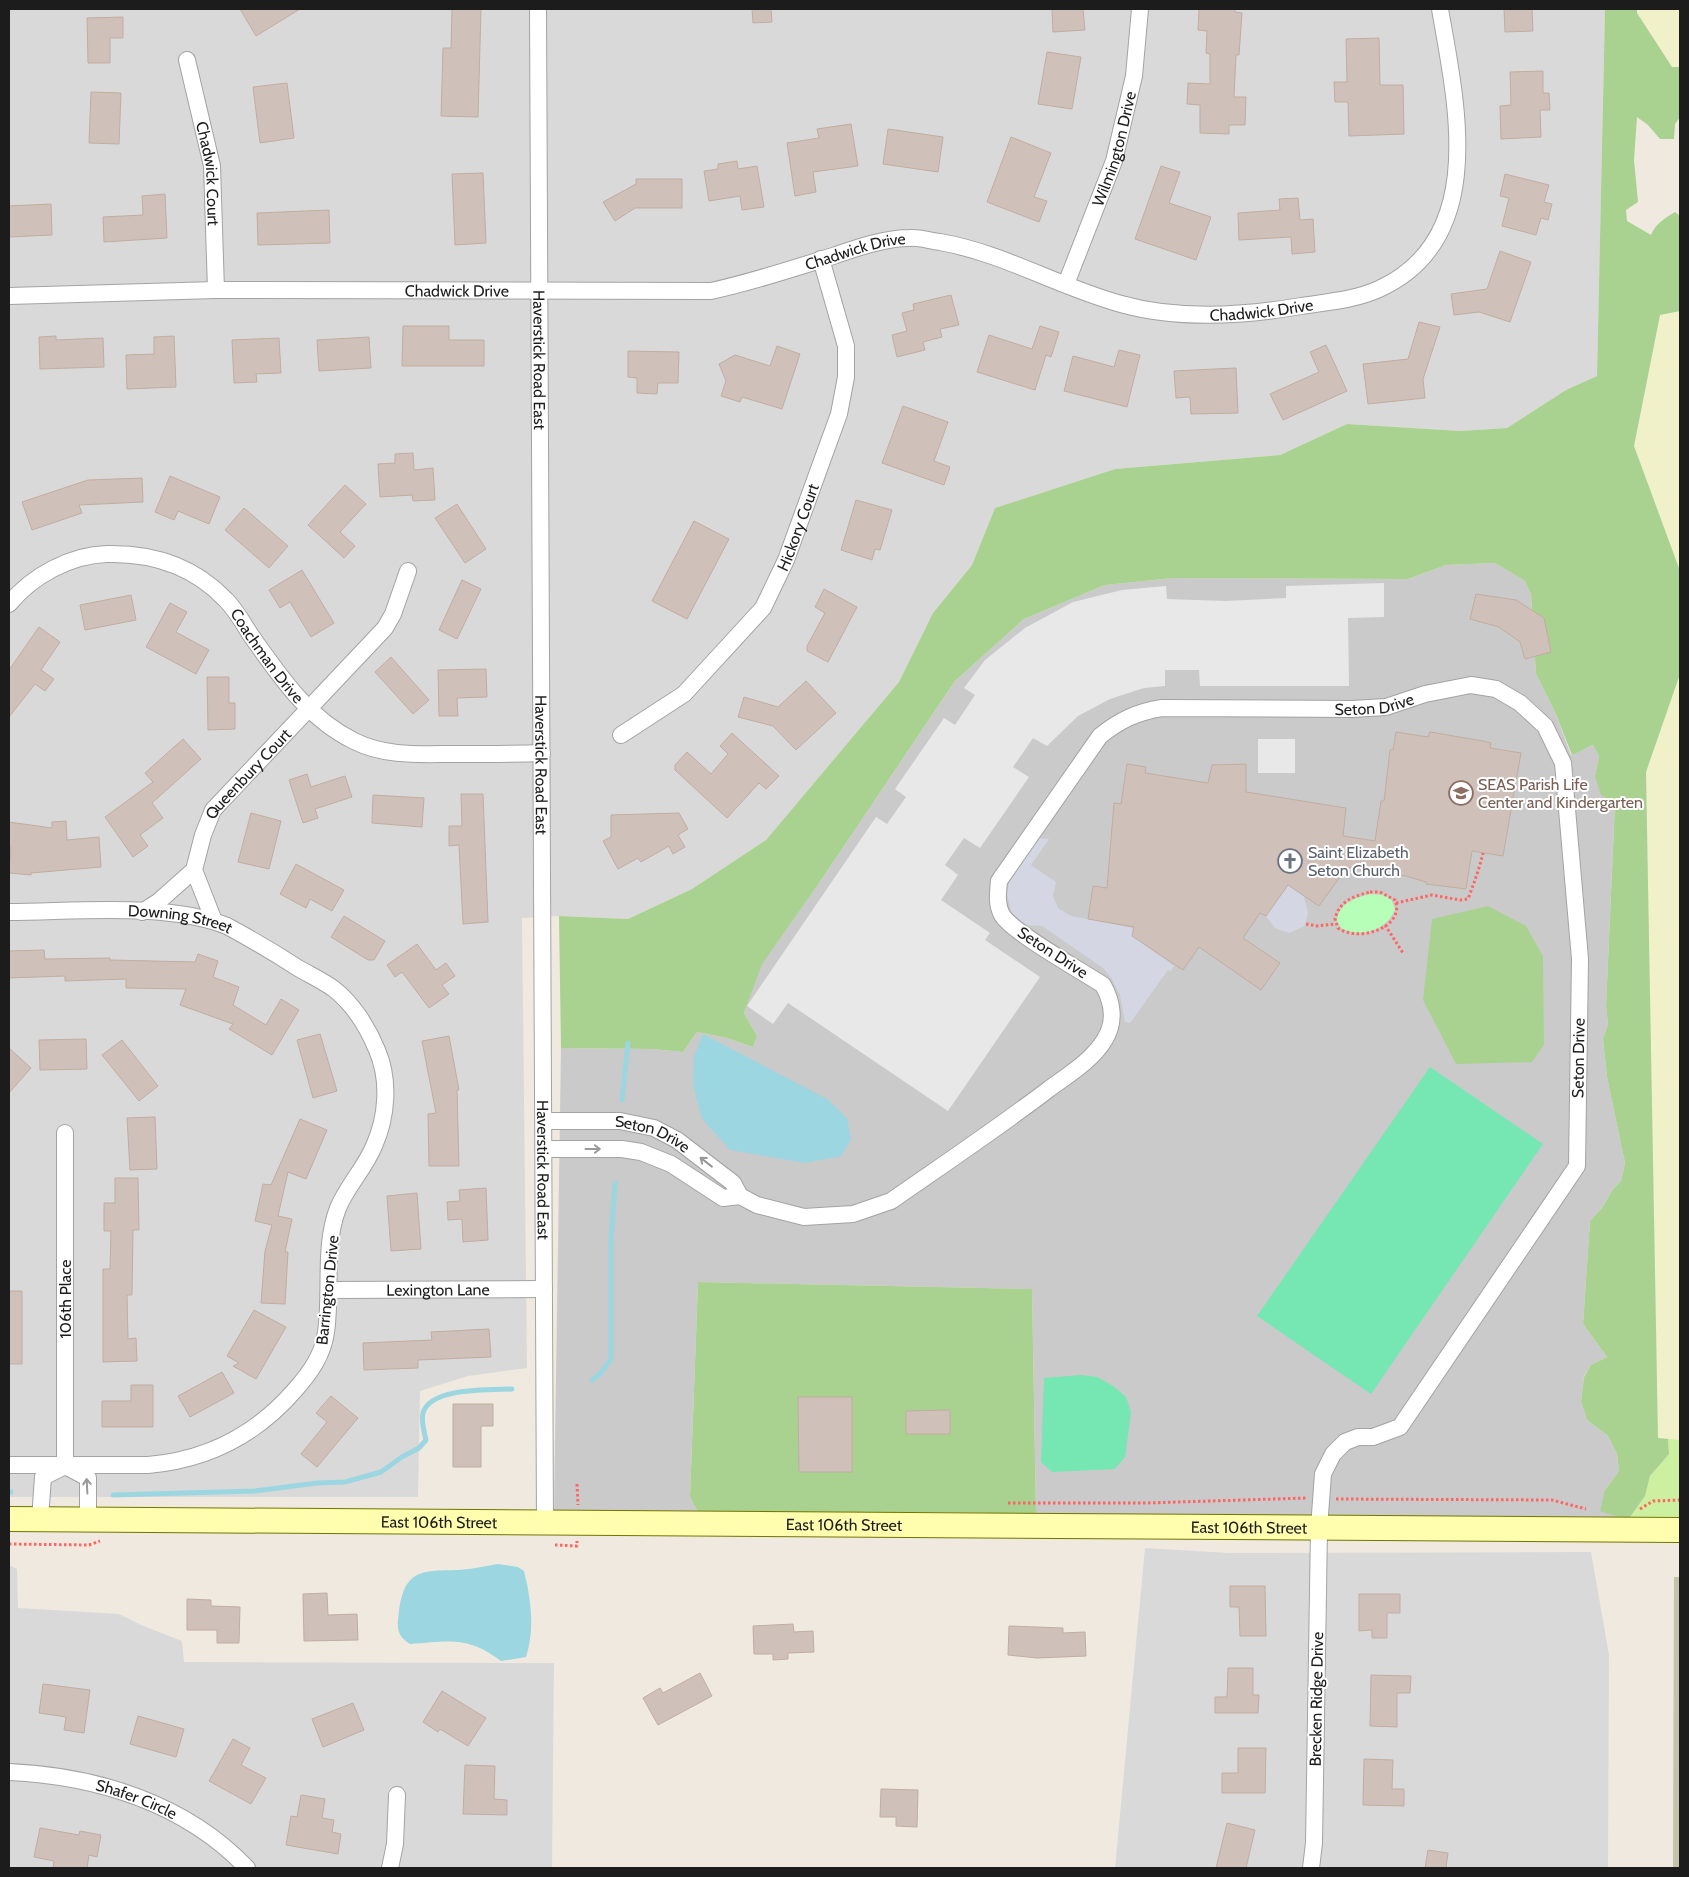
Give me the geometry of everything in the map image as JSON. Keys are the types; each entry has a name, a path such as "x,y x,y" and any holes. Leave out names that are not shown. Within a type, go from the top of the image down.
{"street":[{"name":"Haverstick Road East","path":"538,9 545,1512"},
{"name":"Wilmington Drive","path":"1066,284 1114,161 1134,76 1140,9"},
{"name":"Chadwick Drive","path":"9,296 216,290 711,291 736,286 868,245 910,238 959,246 1121,304 1174,312 1216,314 1281,310 1355,297 1379,289 1399,277 1424,256 1439,238 1447,220 1456,186 1457,120 1440,9"},
{"name":"Chadwick Court","path":"187,60 212,166 216,290"},
{"name":"Hickory Court","path":"621,735 684,694 763,608 786,560 839,414 846,377 846,346 821,259"},
{"name":"Coachman Drive","path":"9,604 30,583 55,568 90,555 132,554 169,562 203,579 227,601 288,688 307,709 345,736 376,750 402,754 542,753"},
{"name":"Queenbury Court","path":"194,870 206,824 216,805 385,628 393,614 408,571"},
{"name":"Seton Drive","path":"544,1149 622,1149 640,1152 671,1164 723,1198 740,1196 778,1212 804,1217 846,1216 875,1208 891,1200 1022,1110 1080,1066 1106,1038 1112,1010 1110,998 1103,985 1017,929 1002,915 998,901 999,881 1100,736 1120,720 1140,712 1162,708 1352,709 1386,707 1448,688 1471,685 1496,689 1520,703 1545,726 1564,763 1580,959 1577,1166 1400,1427 1373,1437 1358,1437 1345,1442 1333,1454 1323,1474 1319,1528"},
{"path":"142,912 158,902 194,870 214,921"},
{"name":"Downing Street","path":"9,912 142,912 214,921 248,937 334,990"},
{"name":"Barrington Drive","path":"9,1465 65,1466 169,1463 221,1447 250,1432 277,1411 320,1357 326,1333 330,1290 330,1240 338,1208 374,1146 385,1110 385,1078 378,1051 357,1013 334,990"},
{"name":"Seton Drive","path":"544,1120 620,1121 654,1128 677,1140 733,1183 740,1196"},
{"name":"106th Place","path":"65,1133 65,1466"},
{"name":"Lexington Lane","path":"330,1290 544,1289"},
{"path":"40,1519 43,1477 65,1466 88,1478 88,1520"},
{"name":"East 106th Street","path":"9,1519 88,1520 545,1512 1319,1528 1680,1530"},
{"name":"Brecken Ridge Drive","path":"1311,1868 1314,1843 1319,1528"},
{"name":"Shafer Circle","path":"9,1772 76,1779 137,1796 195,1825 234,1854 247,1868"},
{"path":"390,1868 395,1844 397,1795"}],"path":[{"path":"1396,903 1432,895 1460,900 1468,898 1471,885 1476,880 1483,853"},
{"path":"1306,924 1317,926 1335,924 1344,932 1357,936 1371,933 1385,925 1394,916 1396,903 1390,896 1380,892 1358,895 1347,900 1340,908 1336,914 1335,924"},
{"path":"1385,925 1403,953"},
{"path":"999,1504 1322,1498 1552,1500 1573,1504 1593,1511"},
{"path":"1638,1510 1653,1501 1680,1500"},
{"path":"545,1512 586,1501"}],"shaded area":[{"path":"9,9 1605,9 1597,376 1566,390 1507,428 1460,431 1347,424 1280,455 1115,469 995,508 972,565 933,613 899,682 766,840 692,889 628,919 559,916 522,918 527,1368 468,1376 420,1391 418,1497 9,1497"},
{"path":"1495,563 1525,581 1531,594 1536,674 1555,712 1571,755 1593,745 1599,756 1595,776 1615,803 1606,1006 1608,1024 1603,1039 1607,1077 1625,1163 1621,1181 1613,1189 1602,1208 1590,1221 1583,1324 1607,1357 1591,1365 1584,1376 1581,1401 1587,1420 1608,1436 1617,1454 1619,1471 1605,1490 1628,1520 1036,1514 1032,1289 698,1282 690,1497 699,1514 554,1512 561,1048 652,1049 683,1052 697,1032 727,1038 753,1047 757,1036 744,1013 761,964 819,883 955,681 1024,619 1105,585 1174,578 1408,579 1446,565"},
{"path":"1384,583 1384,617 1348,618 1349,686 1200,686 1199,670 1165,670 1165,686 1144,688 1110,699 1078,716 1047,746 1033,738 1013,767 1029,777 980,848 964,838 945,865 958,875 941,900 990,933 985,940 1040,977 948,1111 788,1003 773,1024 747,1006 876,817 887,824 906,797 895,789 944,718 955,725 975,695 964,688 985,660 1025,628 1073,602 1122,590 1166,586 1167,599 1226,601 1286,598 1286,586"},
{"path":"1258,739 1295,739 1295,773 1258,773"},
{"path":"1037,838 1049,839 1031,865 1056,882 1053,896 1058,908 1071,916 1133,928 1132,936 1174,966 1170,972 1168,970 1130,1023 1125,1022 1120,995 1112,979 1103,968 1042,926 1024,925 1011,911 1007,894 1009,882"},
{"path":"1281,880 1303,894 1308,912 1305,926 1289,933 1275,928 1266,916 1285,889"},
{"path":"1145,1548 1228,1553 1591,1552 1609,1655 1608,1868 1115,1868"},
{"path":"9,1565 17,1569 18,1608 119,1614 182,1641 184,1662 554,1663 552,1868 9,1868"},
{"path":"1674,1577 1680,1577 1680,1868 1673,1868"}],"green space":[{"path":"1605,9 1637,9 1637,13 1672,67 1680,67 1680,117 1675,124 1674,139 1660,139 1648,125 1637,117 1634,160 1638,202 1626,210 1627,221 1651,235 1658,224 1667,217 1675,212 1680,216 1680,311 1660,315 1634,446 1680,571 1680,674 1646,772 1658,1438 1668,1439 1669,1454 1650,1476 1645,1496 1628,1520 1600,1511 1605,1490 1619,1471 1617,1454 1608,1436 1587,1420 1581,1401 1584,1377 1591,1365 1607,1357 1583,1324 1590,1221 1602,1208 1613,1189 1621,1181 1625,1163 1607,1077 1603,1039 1608,1024 1606,1006 1615,803 1601,795 1595,776 1599,756 1593,745 1572,755 1555,712 1536,674 1531,594 1525,581 1495,563 1446,565 1408,579 1174,578 1105,585 1024,619 955,681 762,964 744,1013 757,1036 753,1047 727,1038 697,1032 683,1052 652,1049 561,1048 559,916 628,919 692,889 766,840 899,682 933,613 972,565 995,508 1115,469 1280,455 1347,424 1460,431 1507,428 1566,390 1597,376"},
{"path":"1637,9 1680,9 1680,67 1672,67 1637,13"},
{"path":"1680,311 1680,571 1634,446 1660,315"},
{"path":"1680,674 1680,1440 1658,1439 1646,772"},
{"path":"1370,894 1383,895 1391,899 1395,909 1386,922 1380,927 1364,932 1356,933 1341,928 1337,921 1340,910 1348,902"},
{"path":"1488,906 1526,926 1543,956 1544,1045 1532,1062 1456,1064 1423,1000 1432,919"},
{"path":"1430,1067 1543,1144 1371,1394 1257,1316"},
{"path":"698,1282 1032,1289 1036,1514 943,1512 699,1514 690,1497"},
{"path":"1081,1375 1097,1377 1113,1386 1126,1397 1131,1412 1125,1457 1115,1469 1052,1472 1041,1462 1044,1378"},
{"path":"1668,1439 1680,1440 1680,1520 1628,1520 1645,1496 1650,1476 1669,1454"}],"water":[{"path":"703,1034 827,1099 847,1118 851,1140 841,1156 805,1163 730,1150 702,1119 693,1085 694,1057"},
{"path":"498,1564 518,1567 524,1571 529,1592 531,1614 529,1646 526,1657 501,1661 478,1647 468,1644 448,1641 410,1644 405,1641 398,1630 399,1611 402,1597 411,1579 426,1572 464,1570"}],"building":[{"path":"240,9 300,9 256,36"},
{"path":"452,9 481,9 478,117 441,116 443,48 451,48"},
{"path":"752,9 771,9 772,22 753,23"},
{"path":"1052,9 1083,9 1085,30 1053,32"},
{"path":"1199,9 1235,9 1235,12 1242,13 1239,55 1236,55 1234,97 1246,97 1245,125 1229,125 1229,134 1200,133 1200,105 1187,104 1188,83 1210,84 1210,54 1206,53 1207,31 1198,30"},
{"path":"1504,9 1532,9 1533,31 1505,32"},
{"path":"123,17 123,38 110,38 110,63 88,63 87,18"},
{"path":"1379,38 1380,85 1403,85 1404,134 1349,136 1348,102 1335,102 1334,82 1347,82 1346,39"},
{"path":"1047,52 1081,57 1072,109 1038,104"},
{"path":"1543,71 1543,93 1549,93 1550,110 1540,110 1541,137 1501,139 1500,106 1511,105 1510,72"},
{"path":"287,83 294,138 260,143 253,87"},
{"path":"91,92 121,93 119,144 89,143"},
{"path":"851,124 858,166 813,172 816,192 795,196 787,143 819,138 817,129"},
{"path":"888,129 943,137 938,172 883,164"},
{"path":"1011,137 1051,153 1034,197 1047,201 1039,222 987,202"},
{"path":"737,161 738,169 757,166 764,207 742,210 740,196 709,201 704,171 718,169 718,164"},
{"path":"1161,166 1180,172 1169,203 1211,217 1196,260 1135,239"},
{"path":"483,173 486,243 455,245 452,174"},
{"path":"1505,174 1549,185 1544,202 1552,204 1548,220 1541,218 1536,235 1502,226 1509,198 1500,196"},
{"path":"636,179 682,179 682,208 635,208 615,221 603,202 636,184"},
{"path":"165,194 167,238 104,242 103,217 143,215 142,196"},
{"path":"1298,198 1300,220 1313,219 1315,252 1292,254 1291,237 1239,240 1238,213 1280,210 1279,199"},
{"path":"51,204 52,235 9,237 9,206"},
{"path":"329,210 330,243 258,245 257,213"},
{"path":"1500,251 1531,262 1510,322 1479,312 1454,315 1451,294 1487,289"},
{"path":"951,295 959,325 940,329 942,337 923,342 925,350 897,357 892,335 907,331 902,313 914,310 913,304"},
{"path":"1419,322 1440,327 1423,379 1425,398 1368,404 1363,364 1408,359"},
{"path":"403,326 449,326 449,340 484,340 484,366 402,366"},
{"path":"1040,326 1059,332 1051,357 1046,355 1035,390 977,372 989,335 1032,349"},
{"path":"56,336 56,340 103,338 104,367 40,369 39,337"},
{"path":"174,336 176,387 127,389 126,355 154,354 154,337"},
{"path":"369,337 371,368 319,371 317,340"},
{"path":"279,338 281,373 256,374 257,382 234,383 232,340"},
{"path":"1326,345 1347,391 1283,420 1270,394 1319,372 1310,352"},
{"path":"777,346 800,354 782,409 742,397 740,402 721,396 726,381 719,364 735,355 770,366"},
{"path":"1119,350 1140,355 1127,407 1064,391 1073,356 1114,367"},
{"path":"628,351 679,352 678,383 658,383 657,394 637,393 637,378 628,377"},
{"path":"1236,368 1238,413 1191,414 1190,397 1176,398 1174,371"},
{"path":"903,406 948,422 934,461 950,467 944,485 882,463"},
{"path":"413,453 414,470 433,468 435,500 413,501 412,495 380,497 378,464 395,463 395,454"},
{"path":"170,476 220,497 209,524 178,511 174,520 155,512"},
{"path":"142,478 143,502 79,505 82,513 32,530 22,502 88,480"},
{"path":"345,485 366,504 340,532 355,546 344,558 308,525"},
{"path":"856,500 892,510 880,550 875,549 872,560 841,550"},
{"path":"457,504 486,549 465,563 435,518"},
{"path":"244,508 288,546 269,568 225,530"},
{"path":"694,521 729,539 687,619 652,601"},
{"path":"302,570 334,623 311,637 290,602 280,608 269,590"},
{"path":"462,580 481,589 457,639 439,630"},
{"path":"824,589 857,607 828,662 807,651 807,646 825,613 815,607"},
{"path":"1476,594 1516,600 1544,618 1551,652 1525,659 1520,642 1499,627 1470,619"},
{"path":"131,595 136,620 85,630 80,605"},
{"path":"170,603 187,612 176,632 209,650 196,674 146,647"},
{"path":"39,627 60,642 41,670 54,679 45,691 35,684 9,717 9,670"},
{"path":"391,657 429,700 413,714 375,672"},
{"path":"486,669 487,697 457,698 458,716 439,716 438,670"},
{"path":"207,677 229,677 229,703 235,703 235,729 208,730"},
{"path":"806,681 836,713 796,750 773,726 738,717 744,697 778,707"},
{"name":"Saint Elizabeth Seton Church","path":"1396,732 1428,737 1430,732 1483,741 1491,743 1490,748 1521,753 1503,856 1472,851 1466,889 1426,884 1426,882 1406,876 1347,867 1319,906 1288,885 1266,916 1260,913 1243,938 1280,963 1261,990 1199,947 1183,970 1132,936 1134,927 1088,919 1093,886 1107,888 1114,803 1121,804 1127,764 1146,767 1145,773 1208,783 1212,765 1246,764 1246,792 1346,808 1343,836 1375,841 1381,801 1384,801 1390,750 1393,750"},
{"path":"732,733 779,776 766,789 759,783 727,818 675,770 675,765 687,752 711,774 728,754 720,746"},
{"path":"183,739 201,759 152,803 163,818 140,835 148,846 133,857 105,817 153,782 145,773"},
{"path":"307,774 311,787 345,776 352,797 315,809 318,818 303,823 289,780"},
{"path":"461,794 483,794 488,922 463,924 459,845 449,846 449,826 462,826"},
{"path":"373,795 424,798 422,827 372,823"},
{"path":"251,813 281,821 269,869 238,862"},
{"path":"679,813 688,829 678,835 685,847 673,854 669,846 641,862 638,858 618,869 603,841 611,837 611,815"},
{"path":"66,821 67,840 99,837 101,867 31,873 31,875 9,873 11,846 9,846 9,822 52,828 52,822"},
{"path":"296,864 344,890 332,911 310,899 306,908 280,894"},
{"path":"344,916 385,941 374,960 368,960 331,937"},
{"path":"417,944 436,970 446,963 455,976 442,985 449,994 429,1008 402,972 395,977 387,965"},
{"path":"44,950 45,959 110,958 110,960 195,962 198,954 218,961 213,977 239,987 233,1005 266,1025 281,999 299,1010 272,1055 229,1029 233,1024 180,1005 186,989 126,988 126,979 65,981 65,976 9,978 9,951"},
{"path":"320,1034 337,1091 313,1098 297,1040"},
{"path":"449,1036 459,1090 457,1090 459,1166 429,1166 428,1114 436,1113 422,1041"},
{"path":"86,1039 87,1069 40,1070 39,1040"},
{"path":"122,1040 158,1086 139,1101 102,1055"},
{"path":"9,1048 31,1068 9,1093"},
{"path":"155,1117 157,1169 130,1170 127,1118"},
{"path":"300,1119 327,1130 306,1179 288,1172 278,1216 292,1219 285,1252 288,1252 285,1304 261,1303 265,1251 272,1225 255,1221 263,1184 271,1185"},
{"path":"115,1178 138,1178 139,1230 133,1230 132,1295 127,1295 128,1339 136,1338 137,1361 103,1362 103,1269 110,1269 111,1231 104,1231 104,1203 115,1203"},
{"path":"486,1188 488,1240 463,1242 462,1219 448,1220 447,1202 460,1201 459,1190"},
{"path":"417,1193 421,1249 391,1251 387,1196"},
{"path":"9,1291 22,1291 22,1364 9,1364"},
{"path":"254,1310 286,1327 256,1379 233,1366 239,1363 227,1356"},
{"path":"489,1329 491,1357 418,1360 418,1368 364,1370 363,1343 432,1340 431,1332"},
{"path":"222,1372 234,1393 190,1417 178,1396"},
{"path":"131,1385 153,1385 153,1427 102,1427 102,1401 131,1401"},
{"path":"331,1396 358,1418 317,1467 301,1454 327,1422 316,1413"},
{"path":"798,1397 852,1397 852,1472 799,1472"},
{"path":"453,1404 493,1404 493,1426 481,1426 481,1467 453,1467"},
{"path":"950,1410 950,1434 906,1434 906,1411"},
{"path":"1230,1586 1265,1586 1266,1636 1240,1636 1239,1607 1230,1607"},
{"path":"327,1593 328,1615 357,1614 358,1640 304,1641 303,1594"},
{"path":"1359,1594 1400,1594 1400,1613 1387,1613 1387,1638 1372,1638 1372,1630 1359,1631"},
{"path":"187,1599 211,1600 211,1606 240,1607 239,1643 217,1643 217,1630 187,1630"},
{"path":"793,1624 794,1632 813,1631 814,1652 788,1653 788,1659 773,1660 773,1654 754,1654 753,1626"},
{"path":"1009,1626 1063,1628 1063,1633 1085,1632 1086,1656 1037,1658 1008,1655"},
{"path":"1228,1668 1253,1668 1253,1695 1259,1695 1258,1713 1215,1713 1215,1697 1227,1697"},
{"path":"700,1673 712,1696 658,1725 643,1698 660,1688 663,1693"},
{"path":"1371,1675 1411,1676 1410,1693 1397,1693 1397,1727 1370,1726"},
{"path":"43,1684 90,1690 84,1733 64,1730 66,1717 39,1713"},
{"path":"442,1691 486,1718 468,1746 440,1729 438,1732 423,1722"},
{"path":"353,1703 364,1730 323,1747 312,1719"},
{"path":"138,1716 184,1729 176,1757 130,1744"},
{"path":"233,1739 250,1748 241,1765 266,1778 251,1804 209,1781"},
{"path":"1238,1748 1266,1748 1265,1793 1222,1793 1222,1773 1238,1773"},
{"path":"1364,1759 1393,1760 1392,1789 1404,1789 1404,1806 1363,1805"},
{"path":"465,1765 495,1766 494,1799 507,1800 507,1815 463,1814"},
{"path":"881,1789 918,1790 917,1827 896,1826 896,1817 880,1817"},
{"path":"301,1795 325,1799 322,1818 334,1820 332,1832 341,1834 338,1854 286,1845 291,1816 297,1817"},
{"path":"1227,1823 1255,1830 1246,1868 1216,1868"},
{"path":"40,1828 79,1835 80,1831 101,1835 97,1857 89,1855 87,1868 53,1868 54,1861 34,1857"},
{"path":"1428,1850 1448,1853 1446,1868 1425,1868"}],"waterway":[{"path":"622,1100 628,1043"},
{"path":"592,1380 600,1374 611,1359 611,1240 615,1183"},
{"path":"113,1495 255,1491 317,1483 345,1482 381,1472 419,1448 426,1440 423,1413 428,1405 437,1398 449,1394 476,1390 512,1389"}],"place":[{"name":"SEAS Parish Life Center and Kindergarten","path":"1461,793"},
{"name":"Saint Elizabeth Seton Church","path":"1290,861"}]}
